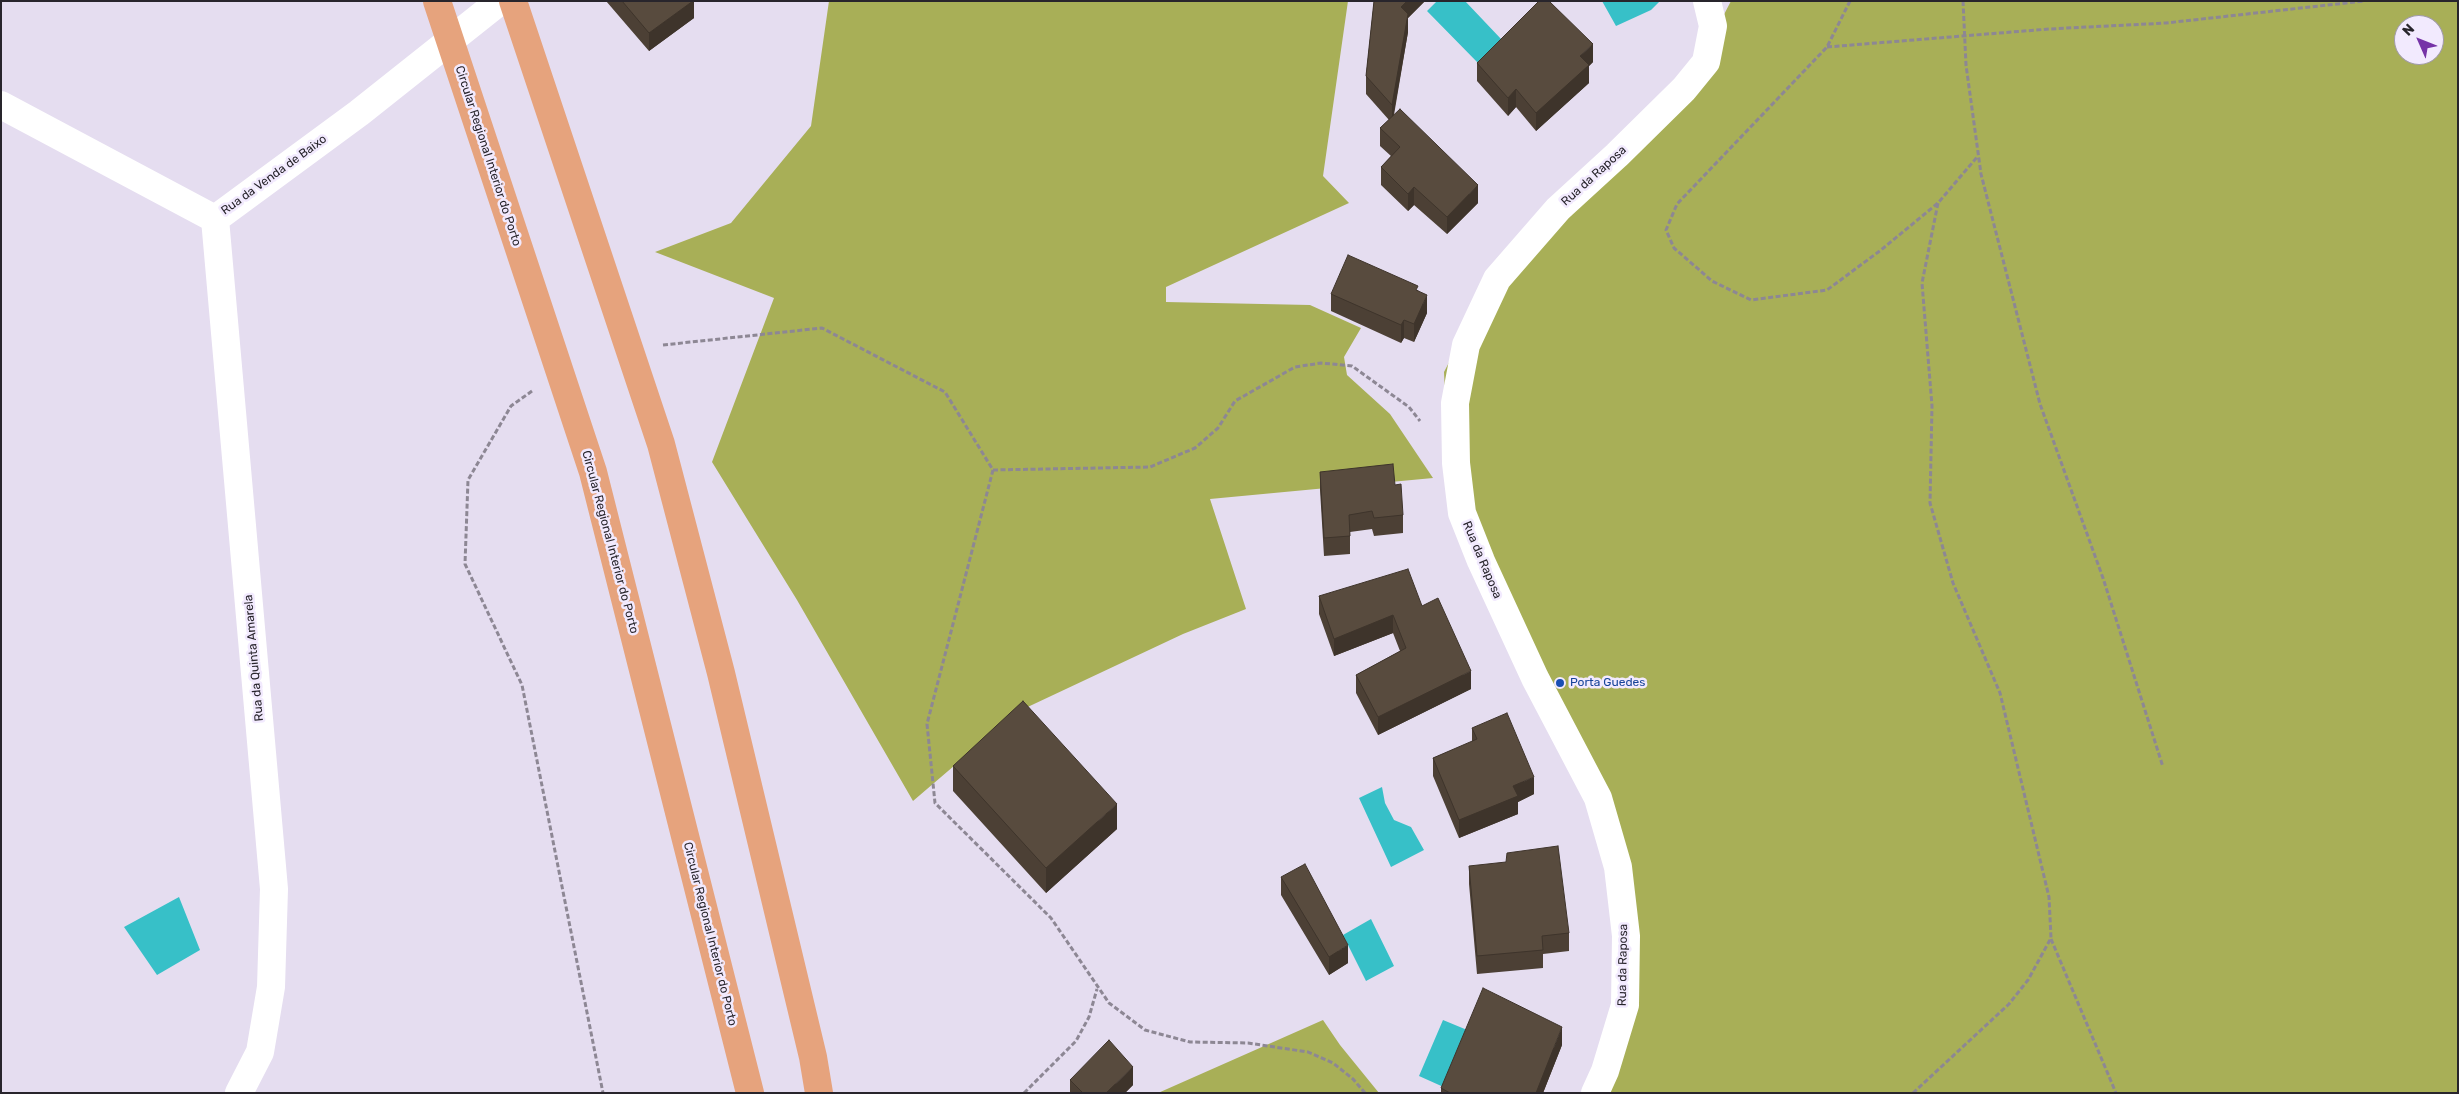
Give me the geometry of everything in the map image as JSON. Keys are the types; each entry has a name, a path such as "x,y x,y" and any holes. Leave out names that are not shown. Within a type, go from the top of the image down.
{"highway":[{"name":"Circular Regional Interior do Porto","path":"436,1 594,472 750,1093"},
{"path":"513,1 661,444 721,673 813,1058 819,1093"},
{"path":"813,1058 830,1093"}],"street":[{"name":"Rua da Venda de Baixo","path":"1,105 215,219 359,113 500,1"},
{"name":"Rua da Raposa","path":"1595,1093 1605,1070 1625,1005 1626,936 1618,867 1598,798 1535,678 1481,561 1462,513 1456,463 1455,402 1466,346 1497,278 1558,209 1617,155 1684,89 1706,62 1713,26 1707,1"},
{"name":"Rua da Quinta Amarela","path":"215,219 274,890 271,987 260,1052 239,1093"}],"path":[{"path":"1850,1 1826,47 1677,204 1666,230 1674,248 1712,281 1752,300 1827,290 1881,250 1938,203 1978,156"},
{"path":"1963,1 1966,65 1978,156 2040,404 2103,578 2163,767"},
{"path":"1826,47 2166,22 2364,1"},
{"path":"1938,203 1922,282 1932,406 1930,503 1953,583 2000,693 2048,896 2051,938 2116,1093"},
{"path":"993,470 1150,467 1194,448 1218,428 1236,401 1296,368 1321,363 1352,366 1409,407 1456,463"},
{"path":"1914,1093 2008,1004 2028,980 2051,938"},
{"path":"1024,1093 1076,1041 1089,1017 1098,988 1110,1003 1145,1030 1190,1042 1248,1043 1308,1052 1333,1063 1353,1079 1365,1093"}],"green space":[{"path":"829,1 1348,1 1323,176 1349,203 1166,287 1166,302 1310,305 1361,328 1344,357 1347,375 1390,414 1433,478 1210,499 1246,609 1183,634 1017,712 913,801 797,600 712,462 774,298 655,252 731,223 811,126"},
{"path":"1731,1 2458,1 2458,1093 1596,1093 1635,918 1576,734 1450,506 1444,372 1509,247 1675,109"},
{"path":"1323,1020 1340,1045 1379,1093 1158,1093"}],"water":[{"path":"1437,1 1465,1 1502,40 1478,63 1427,11"},
{"path":"1602,1 1660,1 1651,10 1616,26"},
{"path":"1382,787 1385,803 1394,820 1411,827 1424,850 1391,867 1359,798"},
{"path":"179,897 200,950 157,975 124,927"},
{"path":"1371,919 1394,966 1366,981 1343,935"},
{"path":"1443,1020 1472,1032 1448,1089 1419,1076"}],"building":[{"path":"622,1 693,1 649,33"},
{"path":"1374,1 1407,1 1401,7 1408,14 1392,105 1366,76"},
{"path":"1539,1 1549,1 1593,44 1580,56 1589,65 1536,113 1516,89 1508,98 1477,63"},
{"path":"1400,109 1478,185 1447,217 1414,187 1408,194 1381,167 1400,147 1380,128"},
{"path":"1348,255 1418,286 1416,290 1427,295 1414,324 1404,320 1401,325 1331,294"},
{"path":"1393,464 1395,485 1401,484 1403,515 1374,518 1372,511 1349,515 1350,536 1324,538 1320,472"},
{"path":"1408,569 1422,606 1438,598 1471,671 1378,717 1356,675 1406,648 1393,615 1334,639 1319,596"},
{"path":"1023,701 1117,804 1046,868 953,766"},
{"path":"1507,713 1534,777 1513,786 1518,796 1459,820 1433,758 1477,739 1472,728"},
{"path":"1558,846 1569,933 1542,936 1543,950 1477,956 1469,866 1506,862 1507,853"},
{"path":"1305,864 1348,945 1329,957 1281,877"},
{"path":"1483,988 1562,1027 1536,1093 1450,1093 1441,1088"},
{"path":"1109,1040 1133,1067 1106,1093 1083,1093 1070,1080"}],"place":[{"name":"Porta Guedes","path":"1560,683"}]}
